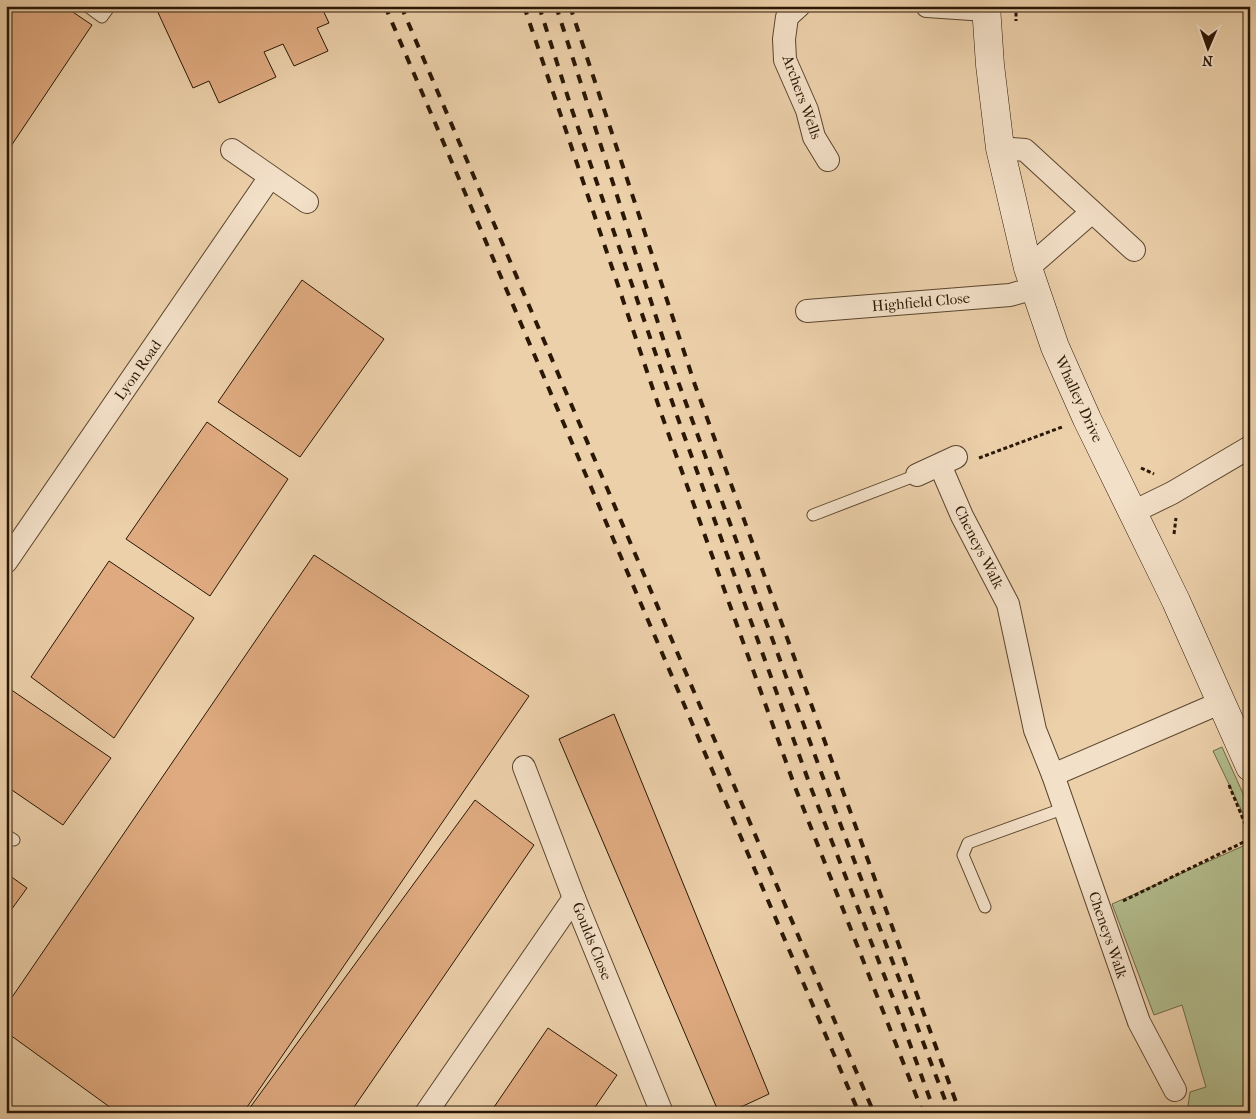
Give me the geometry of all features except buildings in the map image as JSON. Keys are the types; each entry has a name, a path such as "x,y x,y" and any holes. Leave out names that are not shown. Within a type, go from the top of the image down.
{"street":[{"name":"Archers Wells","path":"799,6 787,17 784,39 786,60 807,110 814,137 828,160"},
{"path":"927,6 986,8"},
{"name":"Whalley Drive","path":"986,8 990,65 1000,148 1032,278 1055,347 1087,419 1176,601 1250,767"},
{"path":"1000,148 1025,150 1134,250"},
{"path":"232,150 307,202"},
{"name":"Lyon Road","path":"6,562 270,177"},
{"path":"1032,278 1092,212"},
{"name":"Highfield Close","path":"807,311 1010,295 1032,278"},
{"path":"1133,512 1172,493 1250,447"},
{"path":"917,474 948,461"},
{"name":"Cheneys Walk","path":"948,461 962,516 1008,604 1035,730 1053,774 1139,1022 1175,1090"},
{"path":"1053,774 1222,702"},
{"name":"Goulds Close","path":"524,767 574,898 662,1113"},
{"path":"426,1113 574,898"}],"lane":[{"path":"87,6 102,17 110,6"},
{"path":"813,514 917,474"},
{"path":"985,907 963,855 968,844 1065,808"}],"path":[{"path":"1016,6 1016,25"},
{"path":"948,461 967,462 1087,419"},
{"path":"1135,465 1150,473 1162,475 1172,493 1176,518 1174,540"},
{"path":"1100,912 1250,839"}],"green space":[{"path":"1222,747 1250,809 1250,828 1213,751"},
{"path":"1250,843 1250,1113 1187,1113 1190,1092 1206,1087 1182,1005 1154,1015 1112,904"}],"railway":[{"path":"385,6 859,1113"},
{"path":"401,6 874,1113"},
{"path":"524,6 661,413 795,787 923,1113"},
{"path":"539,6 572,110 676,413 811,788 895,1003 935,1113"},
{"path":"556,6 668,354 832,802 950,1113"},
{"path":"570,6 695,385 960,1113"}]}
